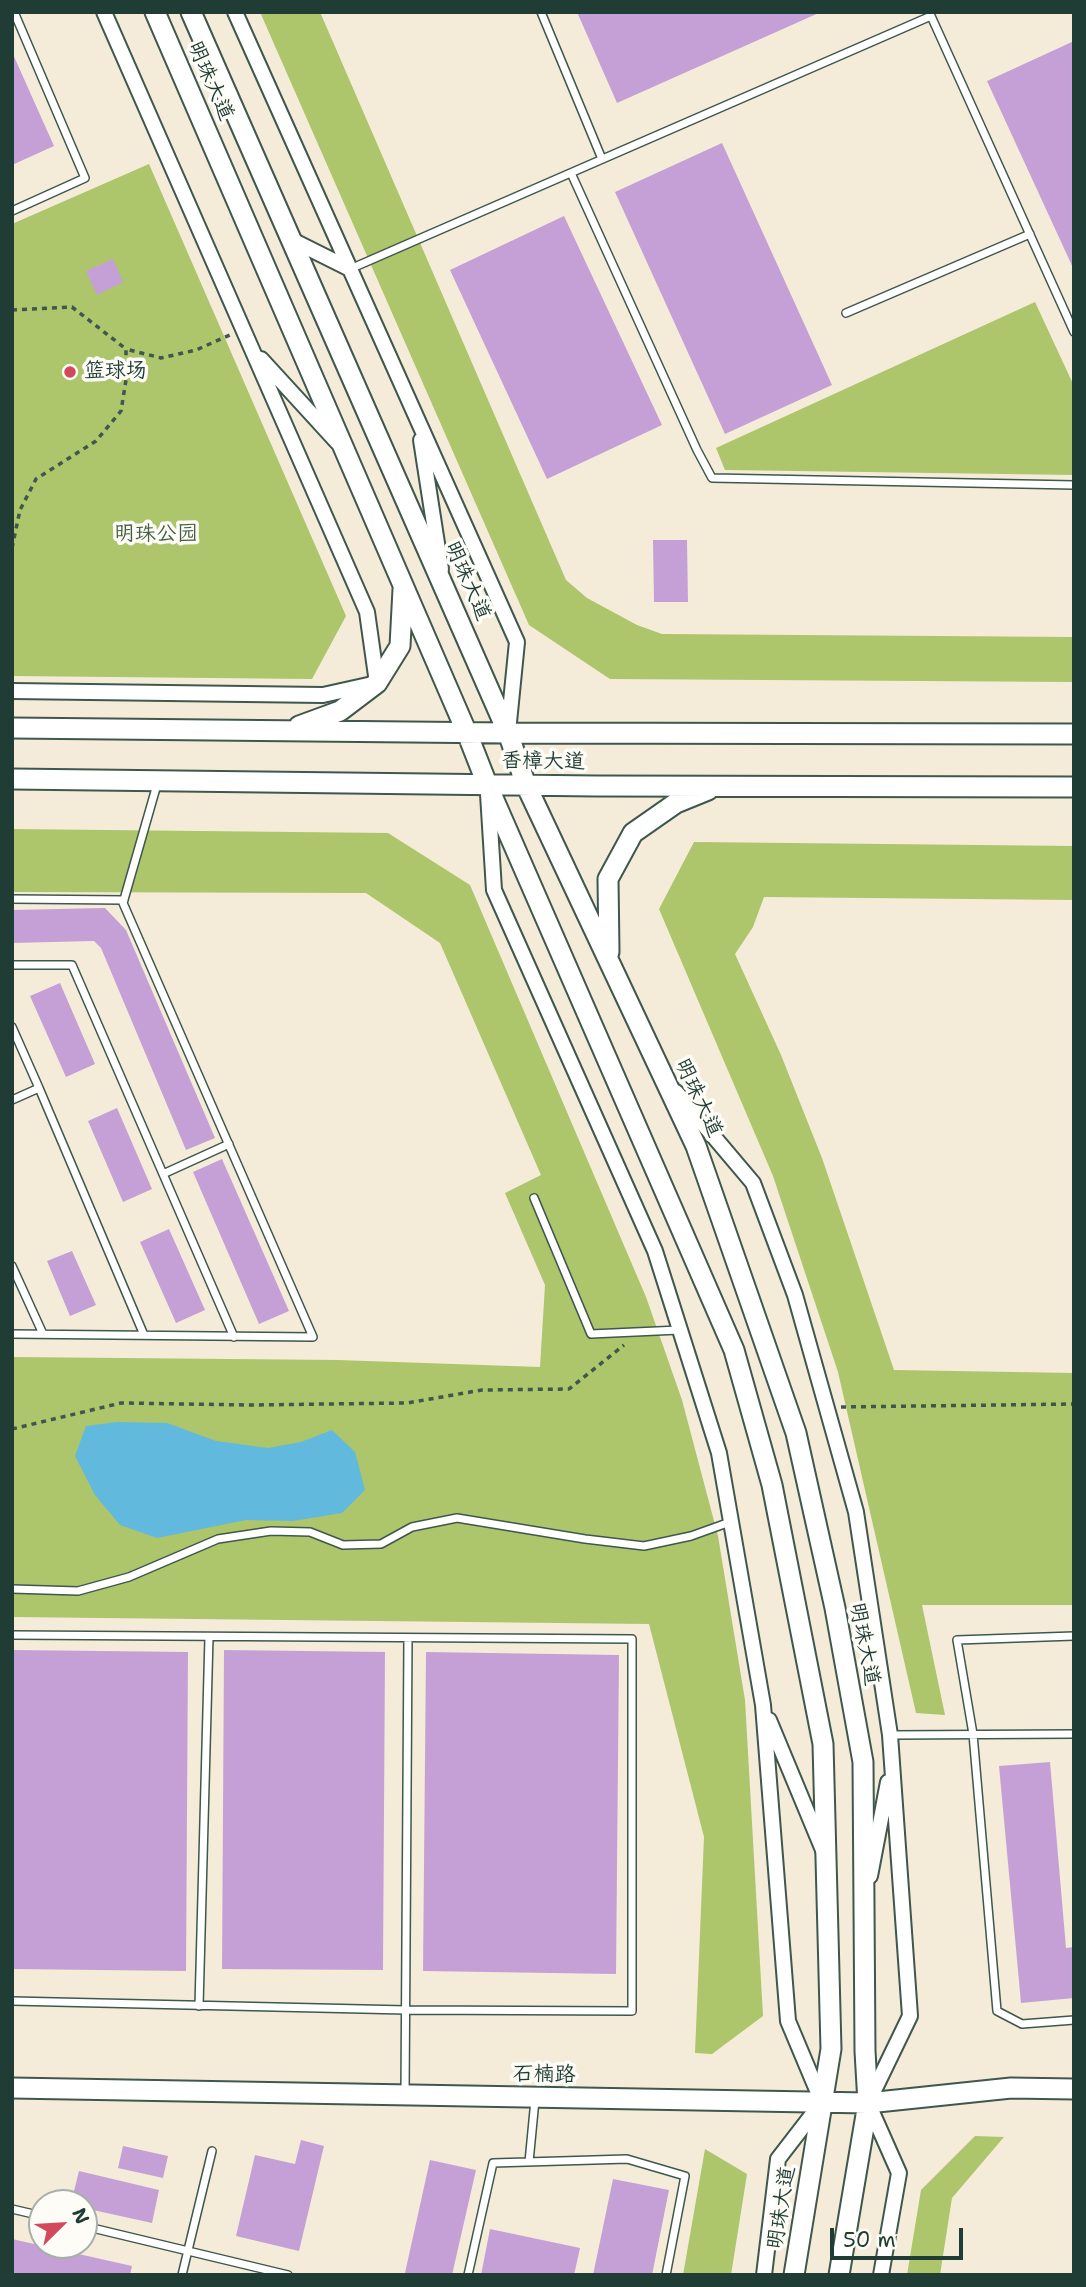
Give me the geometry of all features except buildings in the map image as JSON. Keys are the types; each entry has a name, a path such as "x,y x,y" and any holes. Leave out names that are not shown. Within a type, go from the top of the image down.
{"main road":[{"name":"明珠大道","path":"155,12 404,584 487,785 734,1350 772,1485 823,1744 831,2049 794,2275"},
{"name":"明珠大道","path":"191,12 508,733 526,785 696,1146 796,1433 835,1608 863,1762 865,2051 868,2103 839,2275"},
{"path":"290,730 340,710 377,683 400,646 404,584"},
{"name":"香樟大道","path":"12,728 467,733 1074,734"},
{"name":"香樟大道","path":"12,779 487,785 1074,787"},
{"path":"609,960 608,879 633,834 676,803 719,786"},
{"name":"石楠路","path":"12,2088 868,2103 1011,2088 1074,2089"}],"street":[{"path":"12,691 323,695 377,683 367,612 104,12"},
{"path":"235,12 517,642 508,733"},
{"path":"292,240 350,269"},
{"path":"253,350 346,451"},
{"path":"418,421 443,584"},
{"path":"487,785 494,890 655,1251 719,1453 764,1705 788,2021 822,2102 778,2159 764,2275"},
{"path":"665,1079 753,1183 795,1294 856,1512 890,1735 910,2016 868,2103 898,2174 881,2275"},
{"path":"764,1705 826,1858"},
{"path":"864,1908 892,1760"}],"lane":[{"path":"12,211 85,178 14,12"},
{"path":"541,12 602,159"},
{"path":"350,269 935,14 1074,332"},
{"path":"571,173 712,478 1074,485"},
{"path":"846,313 1030,234"},
{"path":"12,1334 313,1338 123,903 158,780"},
{"path":"12,899 124,900"},
{"path":"12,965 72,965 234,1337"},
{"path":"12,1027 144,1335"},
{"path":"12,1100 39,1088"},
{"path":"163,1174 229,1144"},
{"path":"534,1198 592,1334 680,1330"},
{"path":"12,1266 43,1334"},
{"path":"12,1589 78,1591 129,1577 218,1539 271,1531 310,1532 343,1545 381,1544 412,1527 457,1518 644,1546 691,1536 731,1521"},
{"path":"12,1636 632,1639 632,2011 406,2010 12,2001"},
{"path":"1074,1636 957,1640 973,1734 997,2011 1022,2024 1074,2020"},
{"path":"199,2006 209,1637"},
{"path":"405,2095 408,1638"},
{"path":"890,1735 1074,1734"},
{"path":"529,2162 536,2097"},
{"path":"181,2275 212,2151"},
{"path":"468,2275 493,2163 627,2159 685,2176 666,2275"},
{"path":"98,2229 288,2275"}],"path":[{"path":"12,310 72,307 126,349 161,359 196,349 243,329"},
{"path":"12,548 20,510 36,479 96,441 121,411 126,380 126,349"},
{"path":"12,1429 121,1403 407,1403 482,1390 569,1389 641,1332"},
{"path":"827,1408 1074,1404"}],"green space":[{"path":"260,12 320,12 566,580 587,598 637,625 662,634 1074,637 1074,682 610,679 529,625"},
{"name":"明珠公园","path":"149,164 346,616 312,679 12,676 12,224"},
{"path":"1035,302 1074,386 1074,475 725,470 716,448"},
{"path":"12,829 388,833 470,885 646,1297 682,1400 718,1536 745,1700 763,2016 712,2054 695,2053 704,1837 649,1624 12,1617 12,1357 338,1360 540,1367 545,1285 505,1193 541,1175 440,943 366,893 12,892"},
{"path":"694,842 1074,846 1074,900 764,897 753,927 735,954 781,1055 822,1158 894,1370 1074,1373 1074,1605 922,1605 945,1715 916,1713 838,1372 773,1176 659,909"},
{"path":"975,2136 1004,2137 952,2198 940,2275 907,2275 921,2190"},
{"path":"705,2149 747,2174 731,2275 683,2275"}],"water":[{"path":"117,1422 167,1423 216,1441 268,1448 301,1442 332,1430 355,1452 365,1490 342,1513 293,1521 246,1520 157,1538 120,1525 95,1495 75,1456 86,1426"}],"place":[{"name":"篮球场","path":"70,372"}]}
